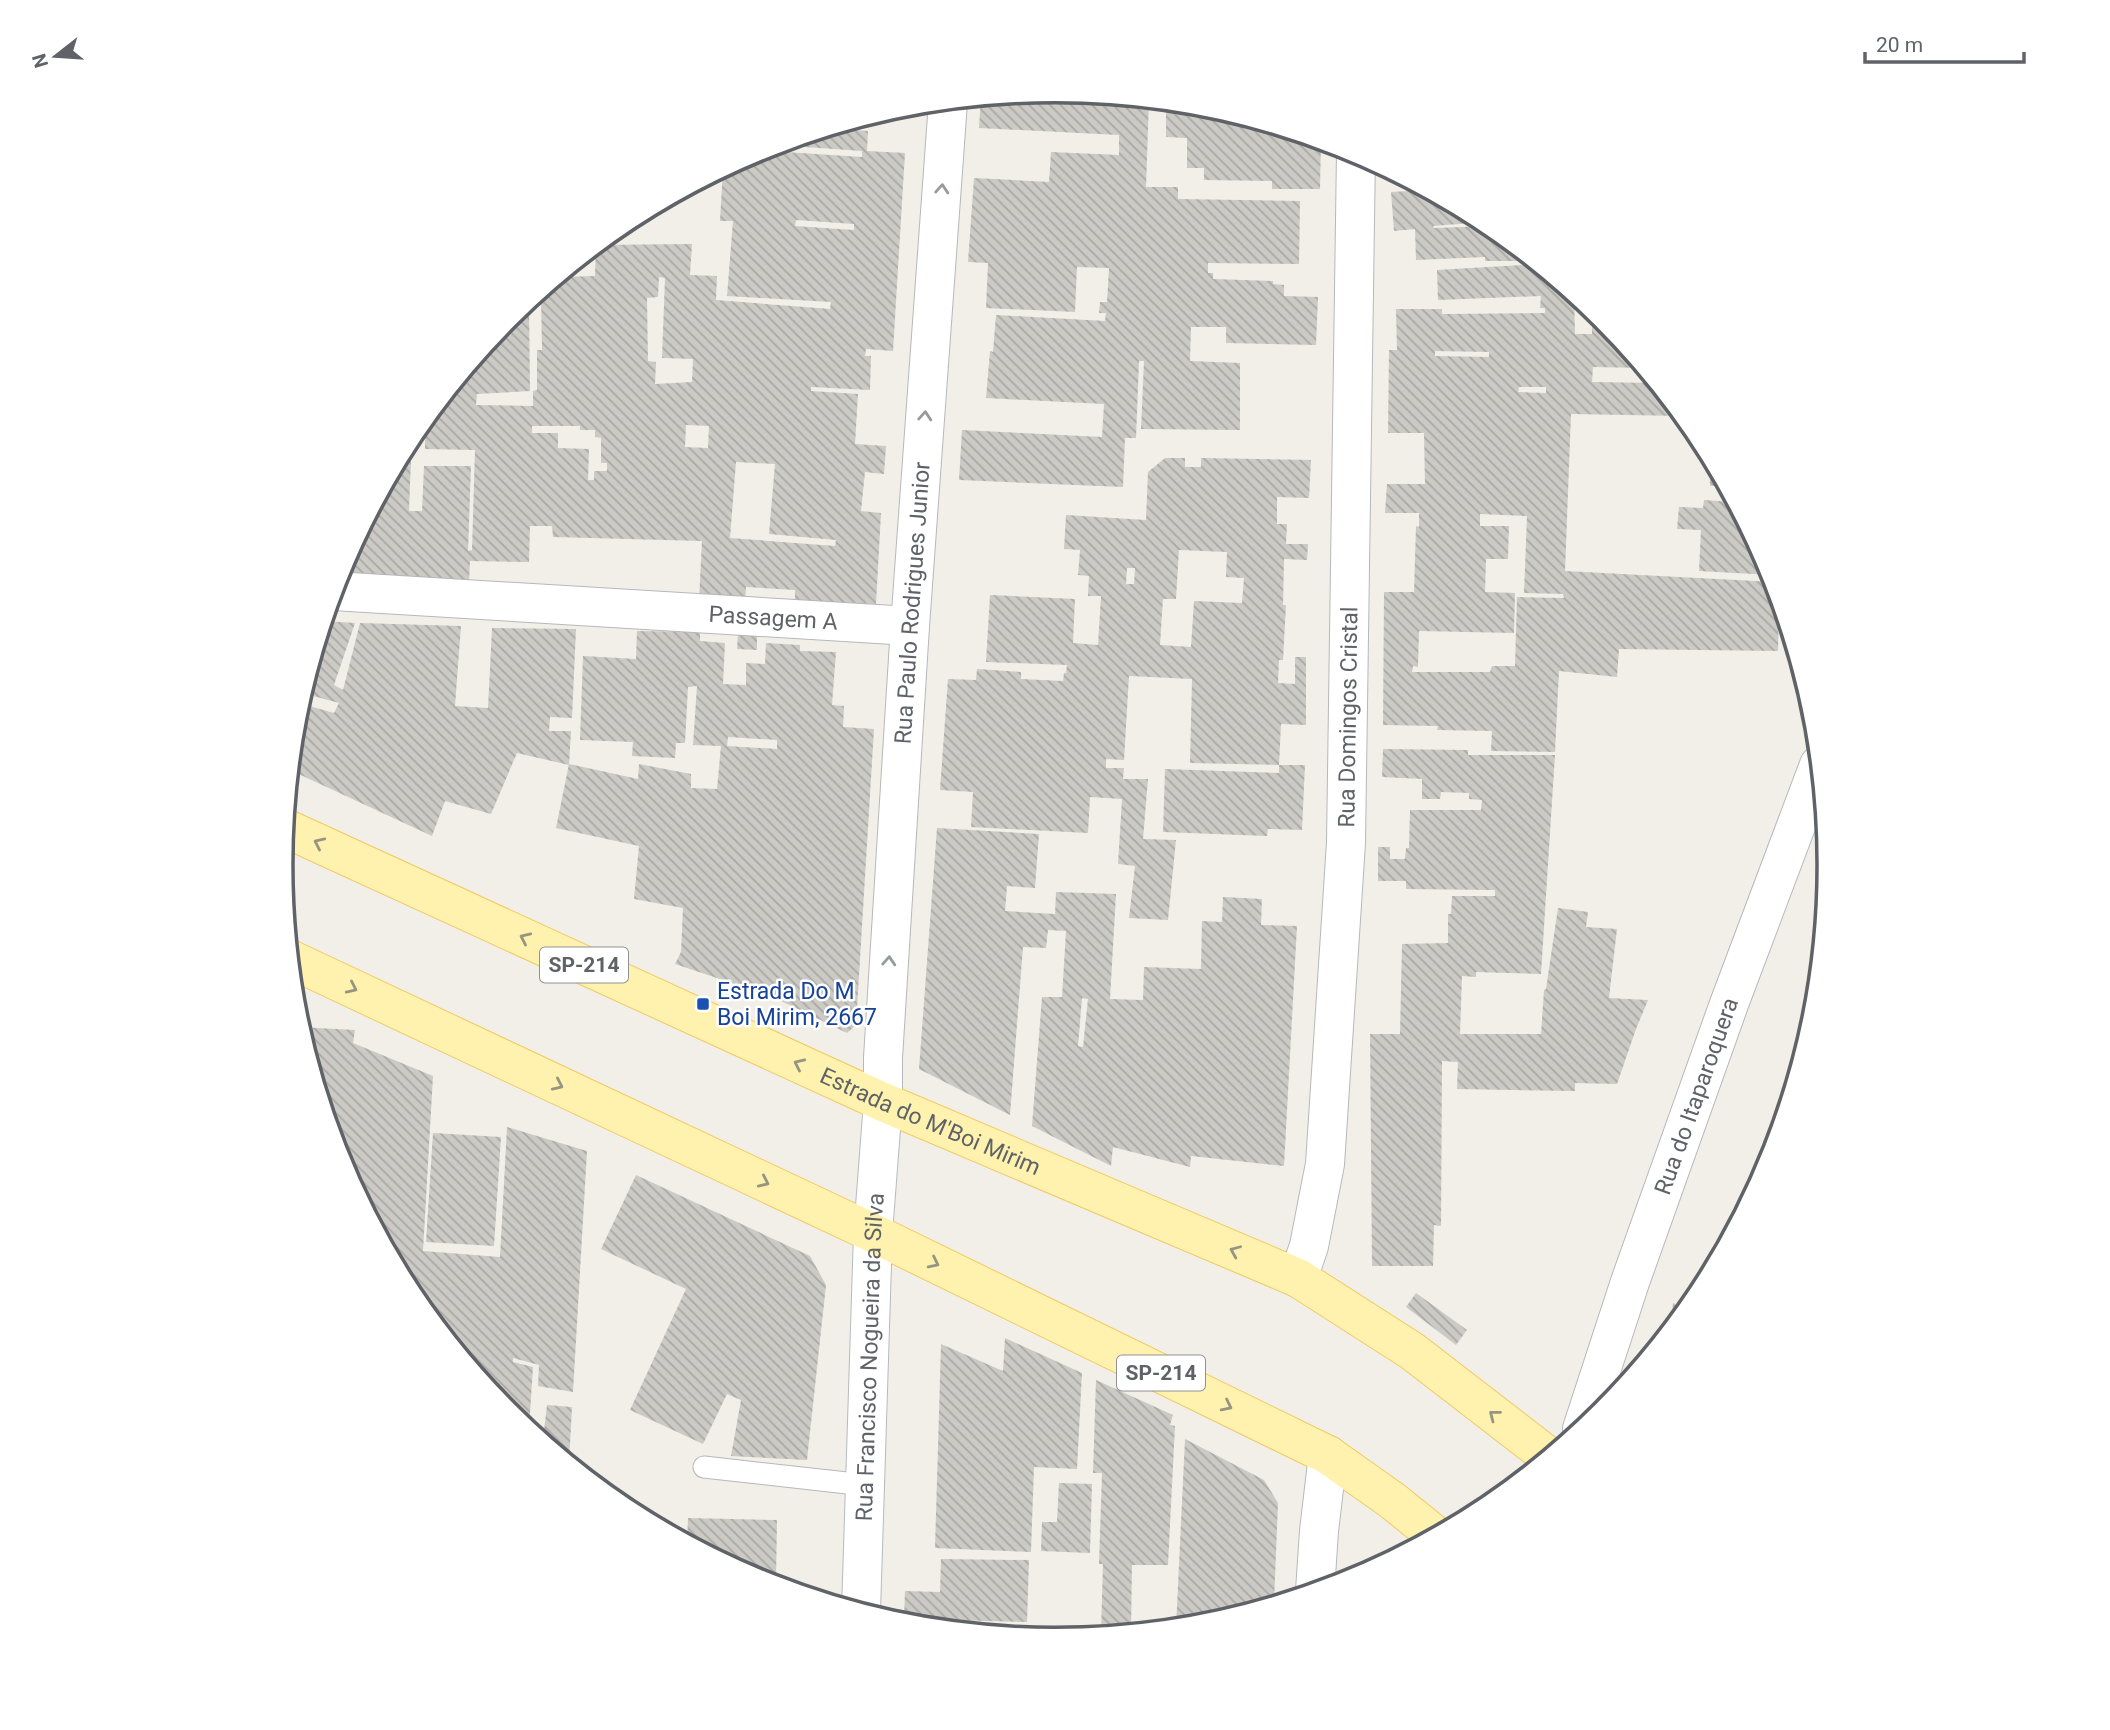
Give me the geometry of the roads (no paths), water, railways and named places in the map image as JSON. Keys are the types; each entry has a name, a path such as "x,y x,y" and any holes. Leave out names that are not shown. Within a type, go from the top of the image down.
{"main road":[{"name":"Estrada do M'Boi Mirim","path":"294,832 883,1102 1298,1278 1412,1351 1541,1451"},
{"name":"SP-214","path":"300,964 873,1233 1328,1455 1428,1529"}],"street":[{"name":"Rua Paulo Rodrigues Junior","path":"883,1102 883,1058 910,626 947,111"},
{"name":"Rua Domingos Cristal","path":"1298,1278 1309,1246 1325,1164 1346,843 1356,165"},
{"name":"Passagem A","path":"344,592 910,626"},
{"name":"Rua do Itaparoquera","path":"1589,1409 1630,1282 1720,1030 1812,784"},
{"name":"Rua Francisco Nogueira da Silva","path":"861,1602 873,1233 883,1102"},
{"path":"1316,1580 1318,1531 1328,1455"}],"lane":[{"path":"704,1467 865,1485"}],"place":[{"name":"Estrada Do M Boi Mirim, 2667","path":"703,1004"}]}
